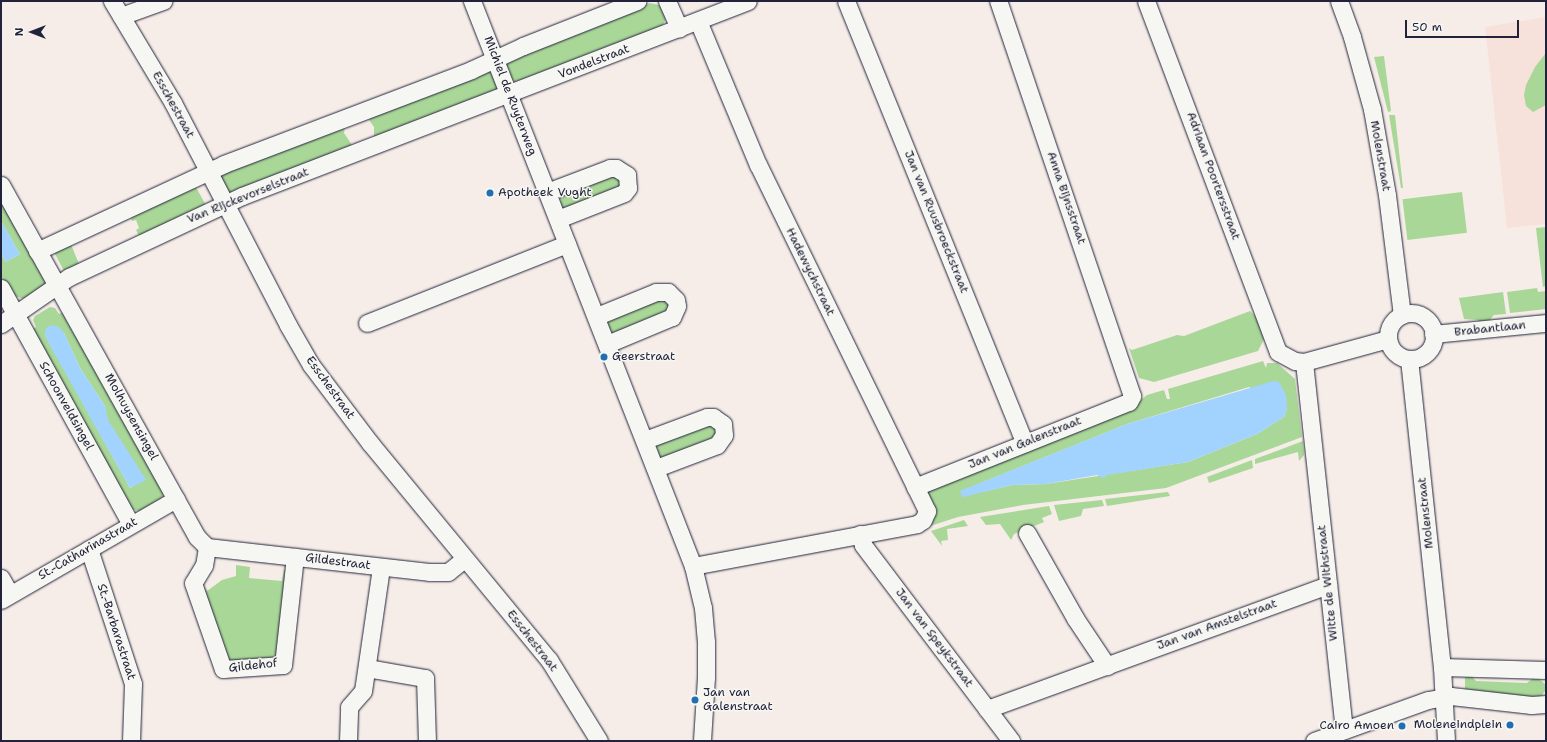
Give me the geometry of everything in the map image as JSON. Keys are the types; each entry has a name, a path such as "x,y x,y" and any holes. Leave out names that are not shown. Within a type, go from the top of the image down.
{"street":[{"name":"Esschestraat","path":"112,1 173,103 288,325 324,384 464,559 549,660 599,741"},
{"path":"121,16 163,1"},
{"name":"Michiel de Ruyterweg","path":"472,1 656,468 693,566 703,608 706,641 706,677 702,741"},
{"path":"38,251 209,171 495,59 637,1"},
{"path":"667,1 679,28"},
{"name":"Vondelstraat","path":"509,95 748,1"},
{"name":"Jan van Ruusbroeckstraat","path":"846,1 1025,443"},
{"name":"Anna Bijnsstraat","path":"998,1 1132,396"},
{"name":"Adriaan Poortersstraat","path":"1146,1 1278,352 1295,362 1304,362"},
{"name":"Molenstraat","path":"1339,1 1352,37 1372,109 1386,189 1402,315"},
{"name":"Hadewychstraat","path":"698,21 760,169 927,512 923,520 917,524 860,534"},
{"name":"Van Rijckevorselstraat","path":"1,324 69,277 226,204 509,95"},
{"path":"547,192 610,168 616,168 627,175 628,188 624,193 558,219"},
{"path":"1,185 58,285"},
{"path":"366,323 567,244"},
{"name":"Molhuysensingel","path":"58,285 197,537 207,547"},
{"name":"Schoonveldsingel","path":"1,288 131,524"},
{"path":"596,316 656,292 668,292 676,300 675,312 672,317 607,344"},
{"path":"1402,315 1419,315 1430,325 1433,334 1428,351 1422,356 1409,359 1396,353 1388,339 1393,322 1402,315"},
{"name":"Brabantlaan","path":"1433,334 1546,323"},
{"path":"1304,362 1388,339"},
{"name":"Molenstraat","path":"1409,359 1442,666 1444,697"},
{"name":"Witte de Withstraat","path":"1304,362 1344,730"},
{"name":"Jan van Galenstraat","path":"915,487 1128,402 1132,396"},
{"path":"645,440 707,417 713,417 723,424 724,435 717,445 656,468"},
{"name":"St.-Catharinastraat","path":"6,597 176,499"},
{"path":"1027,533 1075,618 1106,666"},
{"path":"693,566 860,534"},
{"name":"Jan van Speykstraat","path":"860,534 863,545 1011,741"},
{"name":"Gildestraat","path":"207,547 381,568 448,572 464,559"},
{"name":"Gildehof","path":"207,547 204,565 193,583 223,669 283,665 295,557"},
{"name":"St.-Barbarastraat","path":"88,549 133,684 131,741"},
{"path":"348,741 349,707 363,691 381,568"},
{"path":"1,578 6,597"},
{"name":"Jan van Amstelstraat","path":"988,709 1328,585"},
{"path":"1442,666 1546,670"},
{"path":"367,668 425,678 427,741"},
{"path":"1444,697 1446,741"},
{"path":"1314,741 1428,700 1444,697 1472,697 1531,705 1546,704"}],"shaded area":[{"path":"1546,17 1546,224 1507,228 1485,27"}],"green space":[{"path":"650,3 663,6 667,16 662,27 515,82 510,76 506,64 513,56"},
{"path":"1545,54 1546,105 1533,112 1526,106 1524,95 1526,85 1535,67"},
{"path":"1384,56 1391,111 1388,112 1374,57"},
{"path":"488,71 493,75 497,88 496,92 374,140 374,127 367,117"},
{"path":"1389,115 1395,115 1403,188 1401,188"},
{"path":"345,126 344,133 354,148 230,194 219,173"},
{"path":"617,174 623,187 564,210 561,207 560,195"},
{"path":"193,182 207,207 140,238 136,230 139,228 136,220 132,221 129,213"},
{"path":"1462,192 1467,233 1407,240 1402,199"},
{"path":"1,197 46,282 43,287 24,299 11,295 1,276 1,254 6,262 20,254 1,221"},
{"path":"1546,227 1546,286 1543,287 1536,228"},
{"path":"70,242 79,264 65,273 53,250"},
{"path":"1537,288 1538,292 1546,291 1546,309 1510,313 1507,292"},
{"path":"1503,292 1506,314 1494,315 1488,322 1478,323 1478,320 1464,319 1459,298"},
{"path":"666,296 671,310 613,333 608,327 608,318"},
{"path":"50,307 55,308 59,314 64,311 164,491 162,498 142,512 131,509 31,330 36,327 33,320 35,316","holes":["64,333 80,368 105,406 107,420 145,479 130,488 45,335"]},
{"path":"1250,311 1256,317 1264,339 1258,351 1154,382 1139,378 1129,348 1132,350 1177,335 1184,336"},
{"path":"1263,361 1266,368 1267,363 1277,363 1295,379 1302,437 1166,488 1023,505 958,517 921,529 929,489 1138,402 1147,395 1164,390 1167,399 1170,399 1168,389","holes":["1249,387 1287,409 1284,417 1257,434 1188,462 1046,484 1013,485 963,496 961,491 1127,424"]},
{"path":"710,421 720,435 661,458 658,455 657,444"},
{"path":"1303,441 1304,455 1299,461 1298,452 1255,464 1255,459"},
{"path":"1252,460 1253,468 1209,483 1207,477"},
{"path":"1168,492 1170,496 1107,506 1105,499"},
{"path":"1102,500 1104,506 1083,509 1081,516 1059,521 1054,505"},
{"path":"1049,506 1052,514 1042,518 1044,522 1014,534 1011,540 1000,524 986,525 980,517"},
{"path":"964,520 968,526 947,529 948,540 941,541 942,546 931,531"},
{"path":"236,565 250,567 249,578 282,581 284,570 289,571 279,661 227,665 199,580 207,591 222,580 236,576"},
{"path":"1465,674 1470,674 1476,681 1527,683 1532,679 1539,679 1545,684 1546,690 1539,699 1465,689"}],"water":[{"path":"1,221 20,254 6,262 1,254"},
{"path":"51,325 59,327 64,333 80,368 105,406 108,420 146,480 130,488 45,335 46,328"},
{"path":"1274,381 1279,382 1286,395 1287,409 1284,417 1257,434 1188,462 1107,475 1104,478 1097,475 1046,484 1013,485 962,497 960,491 1127,424"}],"place":[{"name":"Apotheek Vught","path":"490,193"},
{"name":"Geerstraat","path":"604,357"},
{"name":"Jan van Galenstraat","path":"695,700"},
{"name":"Moleneindplein","path":"1510,725"},
{"name":"Cairo Amoen","path":"1402,726"}]}
